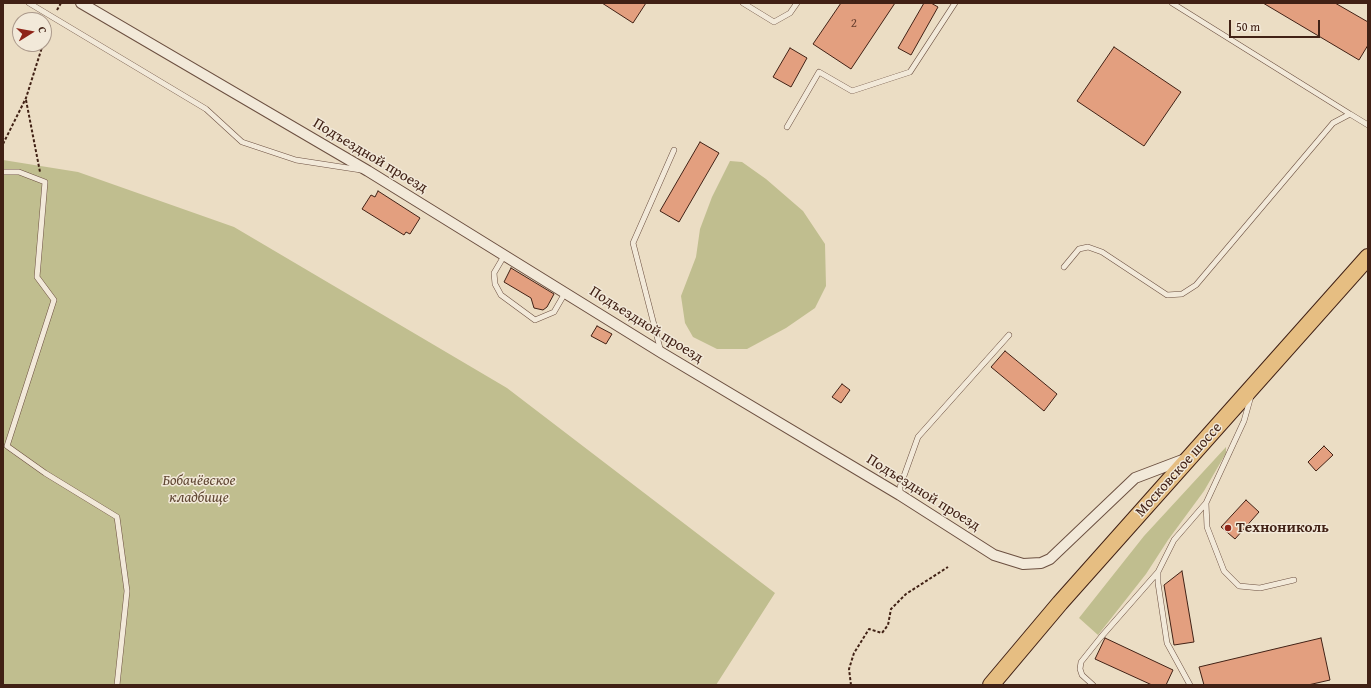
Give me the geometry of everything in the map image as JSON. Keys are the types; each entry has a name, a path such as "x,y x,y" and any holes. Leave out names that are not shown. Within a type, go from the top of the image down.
{"main road":[{"name":"Московское шоссе","path":"991,685 1060,603 1253,388 1368,257"}],"street":[{"name":"Подъездной проезд","path":"81,3 368,171 504,256 566,292 662,353 900,496 994,555 1023,564 1041,563 1050,560 1136,478 1189,458"}],"lane":[{"path":"29,3 206,110 242,142 296,160 368,171"},
{"path":"743,3 774,22 790,13 797,3"},
{"path":"787,127 819,72 852,91 910,72 954,3"},
{"path":"1172,3 1368,125"},
{"path":"1064,268 1079,249 1088,247 1102,252 1167,295 1182,294 1196,285 1333,123 1350,114"},
{"path":"662,353 633,243 674,150"},
{"path":"3,172 19,172 45,182 36,278 54,300 7,446 45,473 117,517 127,591 117,685"},
{"path":"504,256 494,272 495,284 502,295 535,320 554,312 566,292"},
{"path":"900,496 900,487 918,437 1009,335"},
{"path":"1093,685 1082,675 1080,669 1081,662 1158,572 1174,540 1206,503 1244,421 1253,388"},
{"path":"1206,503 1207,527 1214,550 1224,571 1239,586 1260,588 1294,580"},
{"path":"1158,572 1158,583 1167,643 1190,685"}],"path":[{"path":"3,144 29,91 41,52"},
{"path":"26,98 42,181"},
{"path":"851,685 849,669 854,654 869,629 882,633 888,625 892,609 906,594 948,567"}],"green space":[{"name":"Бобачёвское кладбище","path":"3,160 78,172 234,227 507,388 775,593 716,685 3,685"},
{"path":"730,161 742,162 766,179 803,211 825,244 826,286 815,308 786,328 747,349 717,349 693,337 685,323 681,296 696,257 700,229 712,197"},
{"path":"1226,447 1226,453 1204,491 1168,540 1146,574 1098,635 1079,618 1144,536"}],"building":[{"path":"602,3 646,3 633,23"},
{"path":"841,3 895,3 851,69 813,44"},
{"path":"924,3 931,3 938,7 911,55 898,48"},
{"path":"1263,3 1335,3 1368,22 1368,45 1359,60"},
{"path":"1114,47 1181,92 1144,146 1077,101"},
{"path":"790,48 807,58 791,87 773,77"},
{"path":"700,142 719,153 679,222 660,211"},
{"path":"378,191 420,218 410,234 406,232 404,235 362,209 371,195 375,197"},
{"path":"511,268 554,294 547,307 543,310 534,308 531,298 504,282"},
{"path":"597,326 612,334 606,344 591,336"},
{"path":"1005,351 1057,394 1044,411 991,367"},
{"path":"842,384 850,390 841,403 832,397"},
{"path":"1324,446 1333,455 1316,471 1308,462"},
{"path":"1246,500 1259,512 1235,539 1221,527"},
{"path":"1182,571 1194,642 1174,645 1164,585"},
{"path":"1105,638 1173,670 1166,685 1152,685 1095,659"},
{"path":"1321,638 1330,680 1308,685 1204,685 1199,667"}],"place":[{"name":"Технониколь","path":"1228,528"}]}
